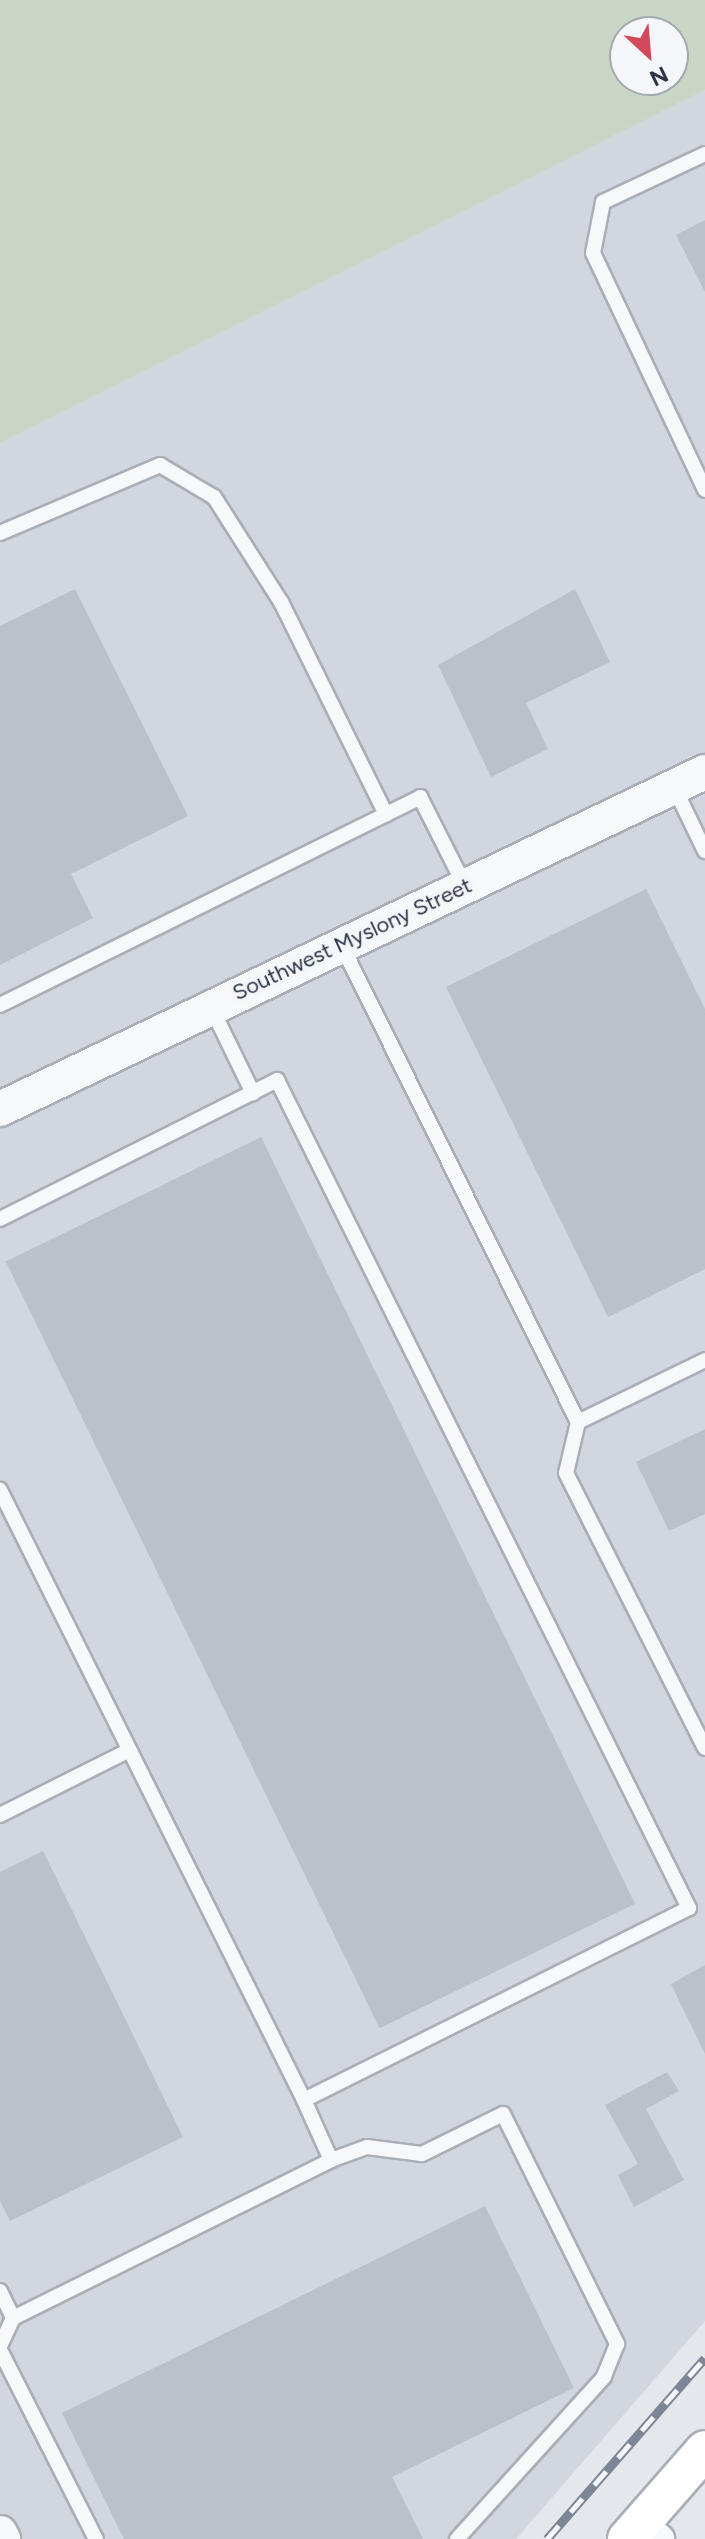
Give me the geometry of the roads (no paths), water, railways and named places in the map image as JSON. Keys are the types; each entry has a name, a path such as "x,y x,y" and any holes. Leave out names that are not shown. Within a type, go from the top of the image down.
{"main road":[{"path":"643,2533 705,2450"}],"street":[{"name":"Southwest Myslony Street","path":"0,1109 340,942 675,789 705,772"},
{"path":"0,2533 3,2539"}],"lane":[{"path":"705,154 603,202 593,253 705,490"},
{"path":"0,533 160,465 214,497 281,602 386,814"},
{"path":"675,789 705,851"},
{"path":"0,1005 420,797 465,886"},
{"path":"340,942 578,1422 566,1473 705,1748"},
{"path":"210,1005 253,1093"},
{"path":"0,1219 277,1080 689,1908 304,2100"},
{"path":"578,1422 705,1360"},
{"path":"0,1490 331,2160"},
{"path":"0,1815 130,1750"},
{"path":"96,2539 0,2348 13,2318 331,2160 367,2147 422,2154 503,2114 617,2344 604,2377 457,2539"},
{"path":"0,2291 13,2318"}],"railway":[{"path":"547,2539 705,2358"}]}
